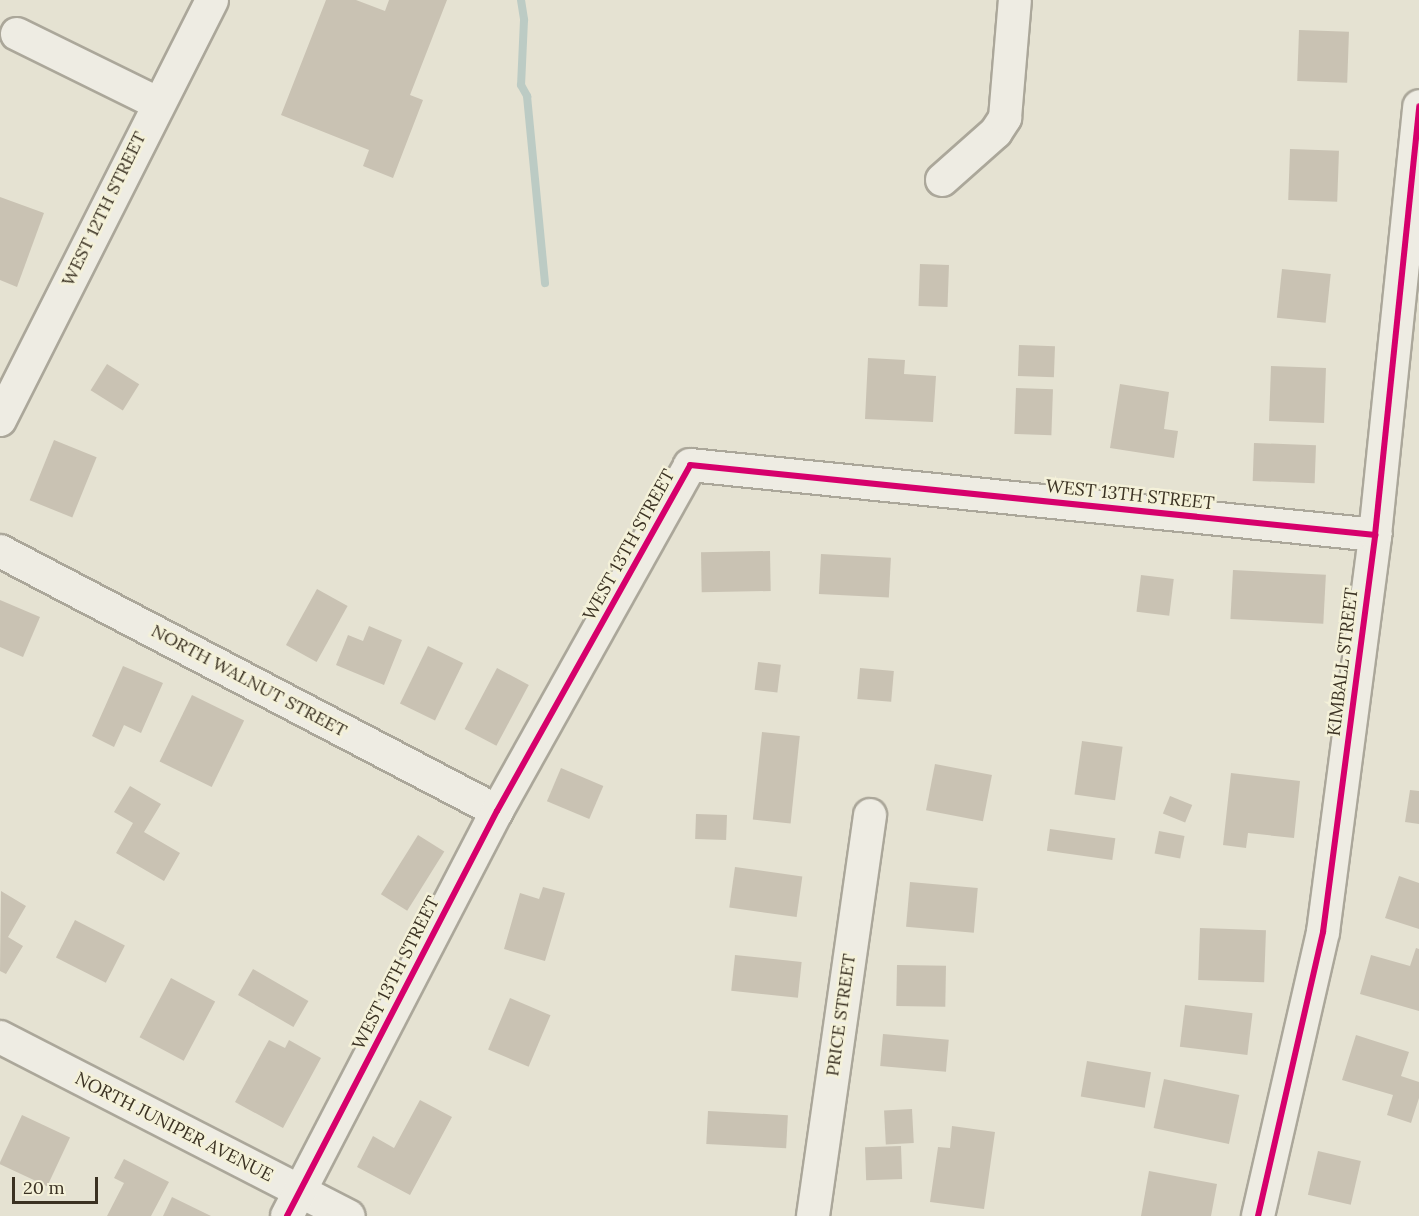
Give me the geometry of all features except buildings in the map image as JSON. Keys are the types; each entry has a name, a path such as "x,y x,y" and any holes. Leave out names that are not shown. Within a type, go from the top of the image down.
{"street":[{"name":"WEST 12TH STREET","path":"0,420 157,103 212,0"},
{"path":"942,180 996,132 1005,118 1015,0"},
{"path":"17,34 157,103"},
{"name":"KIMBALL STREET","path":"1258,1216 1323,932 1375,536 1419,106"},
{"name":"WEST 13TH STREET","path":"293,1204 497,811 690,465 1375,536"},
{"name":"NORTH WALNUT STREET","path":"0,551 497,811"},
{"name":"PRICE STREET","path":"813,1216 870,815"},
{"name":"NORTH JUNIPER AVENUE","path":"0,1038 293,1204 348,1216"}],"waterway":[{"path":"521,0 524,20 521,85 527,96 545,283"}],"cycle path":[{"path":"1258,1216 1323,932 1375,535 1419,106"},
{"path":"287,1216 497,811 690,465 1375,535"}]}
